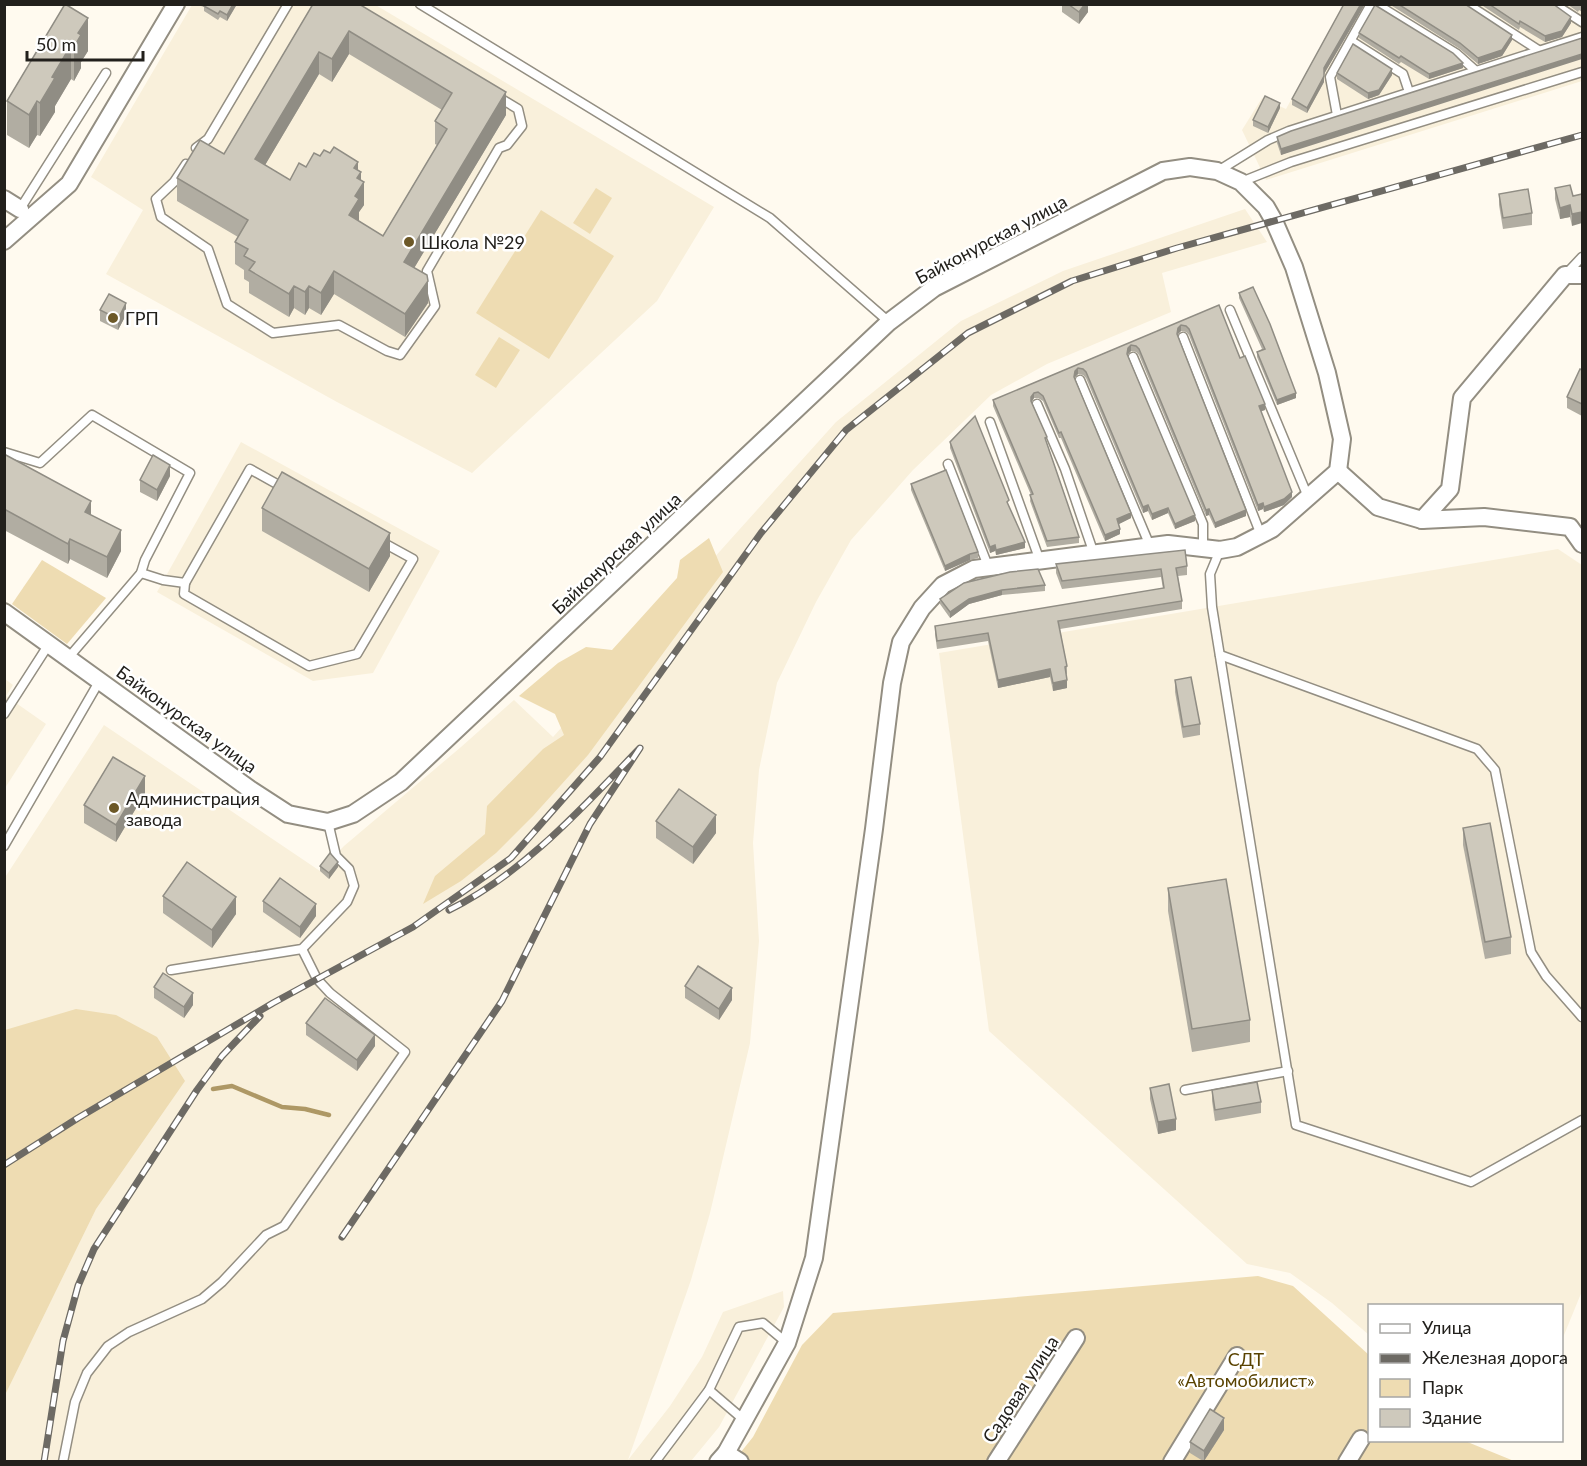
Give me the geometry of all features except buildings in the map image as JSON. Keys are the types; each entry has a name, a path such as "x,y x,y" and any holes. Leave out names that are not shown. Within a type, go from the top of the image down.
{"street":[{"path":"4,241 69,184 176,4"},
{"name":"Байконурская улица","path":"4,612 251,790 288,814 328,822 353,814 400,782 890,322 934,288 1163,171 1190,167 1217,171 1241,182 1266,207 1274,221 1294,267 1327,374 1342,439 1338,471"},
{"path":"4,199 20,209"},
{"path":"1422,520 1450,489 1462,398 1565,275 1582,275"},
{"path":"728,1459 744,1420 787,1343 814,1258 874,829 892,682 901,642 922,608 943,585 974,569 988,566 1167,544 1220,550 1237,547 1272,529 1338,471 1378,507 1422,520 1484,517 1576,526 1582,544"},
{"name":"Садовая улица","path":"996,1461 1076,1338"},
{"path":"1172,1461 1237,1356"},
{"path":"1347,1461 1361,1439"}],"lane":[{"path":"288,4 208,139 197,147 174,182 156,199 161,217 208,249 226,304 273,333 339,325 400,356 435,306 427,271 499,148 507,145 522,126 518,109 489,92"},
{"path":"420,4 770,218 890,322"},
{"path":"1337,116 1330,77 1374,4 1457,54 1476,71"},
{"path":"1467,4 1540,51"},
{"path":"1554,4 1582,22"},
{"path":"1217,171 1268,140 1289,131 1582,37"},
{"path":"1351,41 1403,74 1409,92"},
{"path":"1241,182 1291,162 1582,72"},
{"path":"20,209 106,73"},
{"path":"1565,275 1582,257"},
{"path":"1230,310 1308,497"},
{"path":"1183,337 1262,535"},
{"path":"1133,357 1203,524 1203,548"},
{"path":"1080,380 1150,546"},
{"path":"1037,404 1065,469 1094,554"},
{"path":"4,452 40,463 92,415 190,473 145,560 141,573 69,657"},
{"path":"990,422 1040,561"},
{"path":"948,464 988,566"},
{"path":"291,492 250,469 185,583 184,594 309,666 357,654 413,560 372,537"},
{"path":"1220,550 1210,574 1212,607 1296,1125 1471,1182 1582,1120"},
{"path":"141,573 185,583"},
{"path":"4,714 50,644"},
{"path":"1220,655 1477,749 1495,770 1531,952 1546,976 1582,1017"},
{"path":"4,846 100,680"},
{"path":"171,969 302,949 347,902 354,886 349,869 336,856 328,822"},
{"path":"63,1461 75,1402 87,1373 108,1346 129,1332 202,1299 222,1282 266,1235 284,1226 405,1052 330,993 317,979 302,949"},
{"path":"1185,1090 1288,1071"},
{"path":"655,1461 708,1390 739,1327 763,1323 787,1343"},
{"path":"708,1390 744,1420"}],"shaded area":[{"name":"Школа №29","path":"374,4 714,207 657,301 472,473 337,402 106,274 143,210 91,177 192,5"},
{"path":"1343,5 1582,5 1582,81 1266,180 1242,130 1262,98 1286,109"},
{"path":"1245,209 1267,242 1162,273 1171,312 1047,364 991,395 913,470 851,540 816,602 777,683 759,770 753,843 759,941 750,1043 710,1213 691,1280 628,1460 670,1406 702,1357 723,1312 783,1291 784,1307 719,1427 691,1461 5,1461 4,879 104,725 320,871 344,846 514,700 553,737 836,422 961,321 1063,271"},
{"path":"241,442 440,551 373,673 313,681 157,592"},
{"path":"1558,549 1582,565 1582,1291 1563,1338 1563,1304 1368,1304 1368,1334 1332,1303 1290,1273 1247,1264 989,1031 939,653"},
{"path":"5,679 13,685 6,696 46,724 5,788"}],"green space":[{"path":"596,188 612,198 590,234 573,223"},
{"path":"541,210 614,256 549,359 476,313"},
{"path":"499,337 520,350 496,388 475,375"},
{"path":"709,538 723,572 588,755 496,853 461,881 423,904 435,876 485,834 487,806 543,749 564,735 555,714 519,696 558,663 586,647 612,650 677,578 680,560"},
{"path":"42,560 106,598 67,644 12,604"},
{"path":"76,1009 116,1015 157,1037 185,1081 96,1209 5,1395 5,1030"},
{"name":"СДТ «Автомобилист»","path":"1258,1276 1293,1286 1368,1354 1368,1442 1467,1442 1514,1461 733,1462 753,1437 802,1345 833,1313"}],"waterway":[{"path":"213,1089 232,1086 282,1107 305,1109 329,1115"}],"railway":[{"path":"4,1165 78,1118 273,1003 413,927 511,858 600,757 761,533 846,430 968,333 1072,281 1177,248 1582,135"},
{"path":"342,1237 502,1001 590,824 640,748 551,838 502,878 449,910"},
{"path":"44,1462 63,1341 78,1286 94,1249 197,1090 222,1056 260,1016"}],"place":[{"name":"Школа №29","path":"409,242"},
{"name":"ГРП","path":"113,318"},
{"name":"Администрация завода","path":"114,808"}]}
